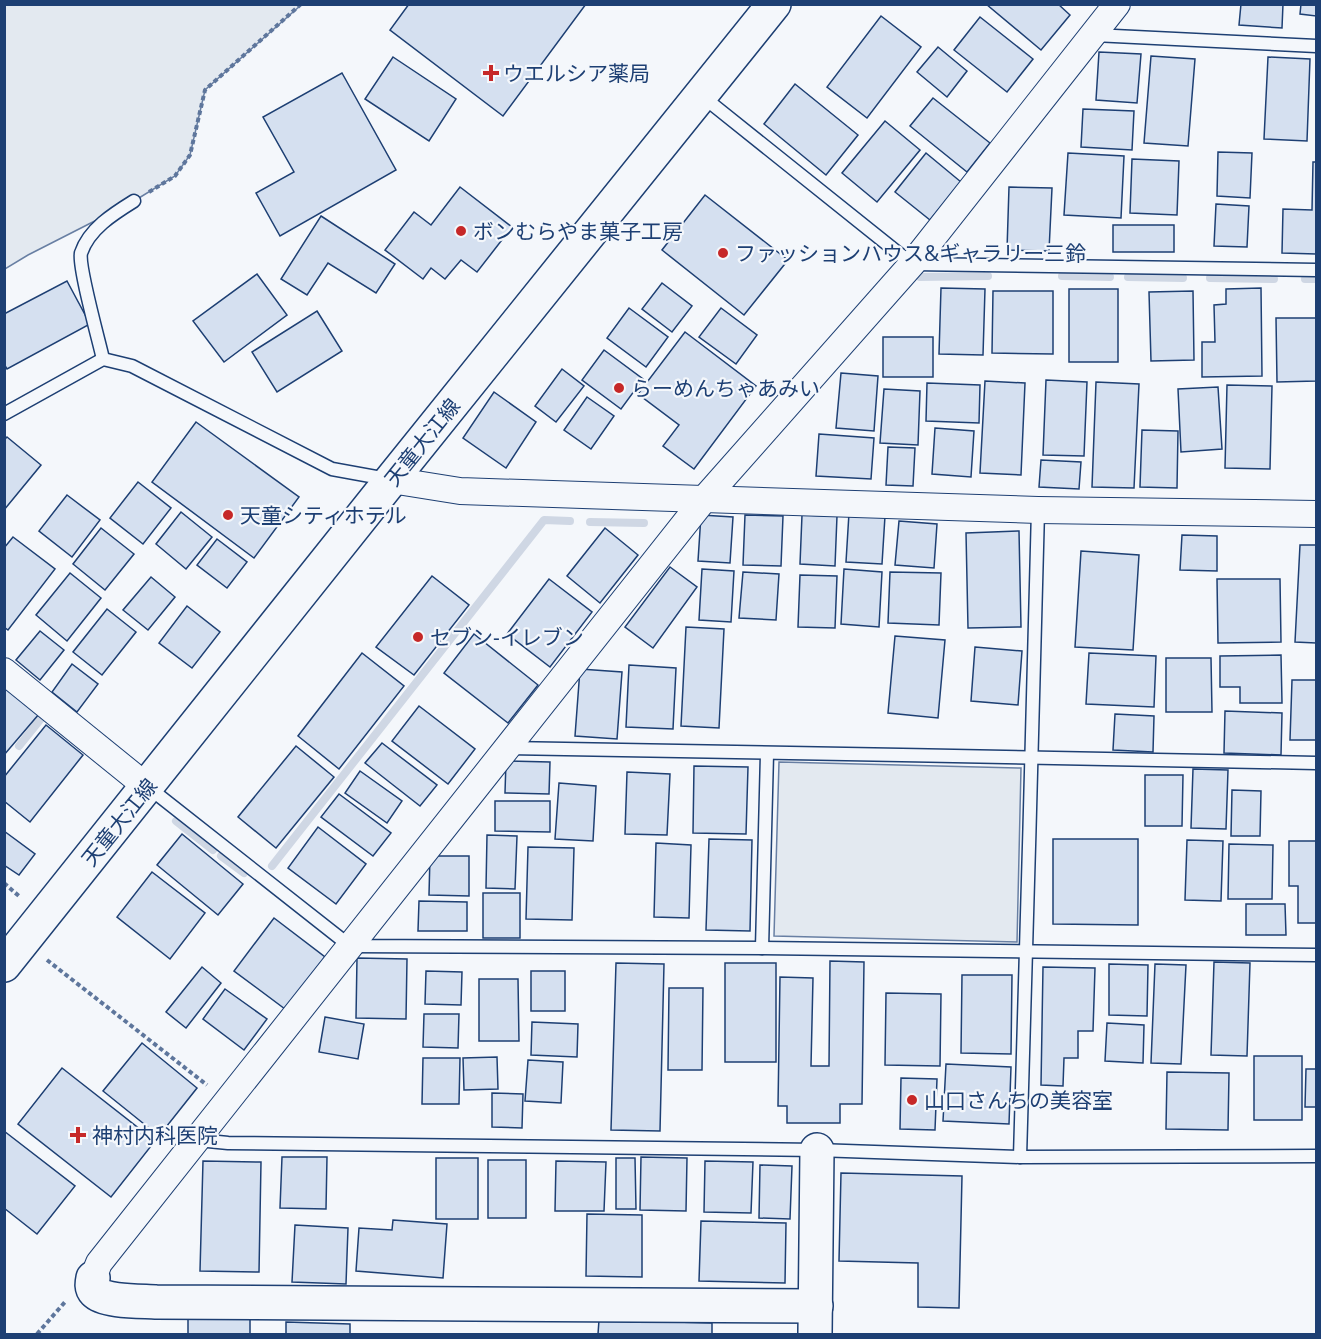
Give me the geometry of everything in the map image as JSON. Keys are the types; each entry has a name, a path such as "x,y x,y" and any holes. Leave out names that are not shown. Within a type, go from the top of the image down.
{"main road":[{"name":"天童大江線","path":"14,953 774,4"},
{"path":"93,1278 94,1292 102,1296 156,1302 815,1320 817,1150"}],"street":[{"path":"93,1278 99,1263 705,498 912,264 1117,4"},
{"path":"391,480 460,491 1038,510 1317,514"},
{"path":"4,671 147,787"}],"lane":[{"path":"1094,35 1317,46"},
{"path":"702,96 912,264 1317,270"},
{"path":"103,359 80,255 88,239 101,224 134,201"},
{"path":"4,414 103,359 132,366 332,469 391,480"},
{"path":"1020,1157 1038,510"},
{"path":"507,748 1317,763"},
{"path":"762,948 767,754"},
{"path":"147,787 350,946 762,948 1317,955"},
{"path":"198,1140 228,1143 817,1150 1020,1157 1317,1156"}],"path":[{"path":"134,201 175,176 190,156 205,90 301,4"},
{"path":"14,953 228,1102"}],"shaded area":[{"path":"5,5 301,5 205,90 190,155 175,176 134,201 5,269"},
{"path":"779,762 1021,768 1017,942 774,936"}],"building":[{"name":"ウエルシア薬局","path":"409,4 586,4 503,116 390,30"},
{"path":"986,4 1058,4 1070,15 1041,50"},
{"path":"1241,4 1283,4 1282,28 1239,25"},
{"path":"1301,4 1316,4 1316,16 1300,14"},
{"path":"881,16 921,47 867,118 827,87"},
{"path":"980,17 1033,59 1007,92 954,50"},
{"path":"938,47 967,71 947,97 917,72"},
{"path":"1099,52 1141,54 1137,103 1096,100"},
{"path":"1151,56 1195,59 1188,146 1144,143"},
{"path":"393,57 456,99 429,141 365,99"},
{"path":"1268,57 1310,59 1307,141 1264,139"},
{"path":"342,73 396,170 280,236 256,193 294,172 263,117"},
{"path":"795,84 858,135 826,175 764,124"},
{"path":"933,98 990,143 967,172 910,126"},
{"path":"1083,109 1134,111 1132,150 1081,147"},
{"path":"885,121 920,150 877,202 842,173"},
{"path":"1218,152 1252,153 1250,198 1217,196"},
{"path":"926,153 961,182 930,220 895,192"},
{"path":"1068,153 1124,156 1121,218 1064,215"},
{"path":"1132,159 1179,161 1177,215 1130,213"},
{"path":"1313,162 1316,162 1316,254 1282,253 1283,209 1312,210"},
{"path":"460,187 512,227 477,272 461,260 445,279 431,268 423,279 385,250 414,212 431,225"},
{"path":"1009,187 1052,188 1049,251 1007,250"},
{"path":"705,195 788,260 744,315 662,250"},
{"path":"1216,204 1249,206 1247,247 1214,246"},
{"path":"321,216 395,264 376,293 328,263 307,295 281,279"},
{"path":"1113,225 1174,225 1174,252 1113,252"},
{"path":"257,274 287,315 224,362 193,321"},
{"path":"67,281 90,324 7,369 4,364 4,314"},
{"path":"662,283 692,306 672,332 642,309"},
{"path":"941,288 985,289 983,355 939,354"},
{"path":"1261,288 1262,376 1202,377 1202,342 1215,342 1214,305 1226,304 1226,289"},
{"path":"1069,289 1118,289 1118,362 1069,362"},
{"path":"993,291 1053,291 1053,354 992,353"},
{"path":"1193,291 1194,360 1151,361 1149,292"},
{"path":"629,308 668,337 646,367 607,338"},
{"path":"721,308 757,335 736,364 699,337"},
{"path":"317,311 342,351 277,392 252,352"},
{"path":"1276,318 1316,318 1316,381 1277,382"},
{"path":"685,332 756,386 694,469 663,446 679,425 638,394"},
{"path":"883,337 933,337 933,377 883,377"},
{"path":"604,350 643,379 621,409 582,380"},
{"path":"562,369 584,386 556,422 535,406"},
{"path":"841,373 878,376 874,431 836,428"},
{"path":"1046,380 1087,382 1084,456 1043,455"},
{"path":"985,381 1025,383 1021,475 980,473"},
{"path":"1096,382 1139,384 1134,488 1092,487"},
{"path":"927,383 980,385 979,423 926,421"},
{"path":"1227,385 1272,386 1270,469 1225,468"},
{"path":"1218,387 1222,449 1181,452 1178,389"},
{"path":"884,389 920,391 918,445 880,443"},
{"path":"494,392 536,422 506,468 463,438"},
{"path":"587,397 614,416 591,449 564,430"},
{"path":"196,422 299,497 254,558 152,482"},
{"path":"935,428 974,431 971,477 932,474"},
{"path":"1142,430 1178,431 1177,488 1140,487"},
{"path":"819,434 874,438 871,479 816,476"},
{"path":"7,437 41,465 4,510 4,440"},
{"path":"888,447 915,448 913,486 886,485"},
{"path":"1041,460 1081,462 1079,489 1039,487"},
{"path":"138,482 171,508 143,544 110,518"},
{"path":"67,495 100,520 72,557 39,531"},
{"path":"181,512 212,537 186,569 156,544"},
{"path":"849,513 885,516 882,564 846,562"},
{"path":"701,515 733,517 730,563 698,561"},
{"path":"745,515 783,516 781,566 743,565"},
{"path":"802,515 837,516 835,566 800,564"},
{"path":"899,521 937,524 934,568 895,565"},
{"path":"101,528 134,554 105,590 73,564"},
{"path":"605,528 638,555 600,603 567,576"},
{"path":"1019,531 1021,627 968,628 966,533"},
{"path":"1182,535 1217,536 1217,571 1180,570"},
{"path":"13,537 55,569 8,630 4,627 4,548"},
{"path":"217,539 247,562 227,588 197,565"},
{"path":"1300,545 1316,545 1316,643 1295,642"},
{"path":"1081,551 1139,555 1133,650 1075,647"},
{"path":"670,567 697,587 653,648 625,627"},
{"path":"702,569 734,571 731,622 699,620"},
{"path":"844,569 882,572 879,627 841,624"},
{"path":"743,572 779,574 776,620 739,618"},
{"path":"890,572 941,573 939,625 888,623"},
{"path":"70,573 101,598 67,641 36,615"},
{"path":"800,575 837,576 835,628 798,627"},
{"path":"432,576 469,605 414,675 376,647"},
{"path":"151,577 175,597 148,630 123,610"},
{"path":"549,579 592,612 550,667 507,634"},
{"path":"1217,579 1280,579 1281,642 1218,643"},
{"path":"187,606 220,632 192,668 159,643"},
{"path":"107,609 136,632 102,675 73,652"},
{"path":"686,627 724,629 719,728 681,726"},
{"path":"40,631 64,650 40,680 16,660"},
{"path":"474,634 538,685 508,723 444,673"},
{"path":"895,636 945,640 938,718 888,713"},
{"path":"975,647 1022,651 1018,705 971,701"},
{"path":"362,653 404,686 339,769 298,736"},
{"path":"1089,653 1156,656 1154,707 1086,704"},
{"path":"1281,655 1282,703 1240,703 1240,687 1220,687 1220,656"},
{"path":"1166,658 1211,658 1212,712 1166,712"},
{"path":"72,664 98,684 77,712 52,692"},
{"path":"629,665 676,668 673,729 626,727"},
{"path":"580,669 622,672 617,739 575,736"},
{"path":"1292,680 1316,680 1316,740 1290,740"},
{"path":"4,684 39,714 4,755"},
{"path":"419,706 475,749 448,784 392,741"},
{"path":"1225,711 1282,713 1281,755 1224,753"},
{"path":"1115,714 1154,716 1153,752 1113,750"},
{"path":"46,725 83,755 30,822 4,801 4,777"},
{"path":"382,743 437,785 420,806 365,763"},
{"path":"296,746 334,777 276,848 238,817"},
{"path":"506,761 550,762 549,794 505,793"},
{"path":"694,766 748,767 746,834 693,833"},
{"path":"1193,769 1228,770 1226,829 1191,828"},
{"path":"360,771 402,801 387,823 345,793"},
{"path":"627,772 670,774 667,835 625,834"},
{"path":"1145,775 1183,775 1182,826 1145,826"},
{"path":"559,783 596,786 593,841 555,839"},
{"path":"1232,790 1261,791 1260,836 1231,836"},
{"path":"339,794 391,833 373,856 321,817"},
{"path":"495,801 550,801 550,832 495,831"},
{"path":"318,827 366,864 336,904 288,868"},
{"path":"4,831 35,854 19,875 4,865"},
{"path":"182,834 243,884 218,915 157,865"},
{"path":"487,835 517,836 515,889 486,888"},
{"path":"709,839 752,840 750,931 706,930"},
{"path":"1053,839 1138,839 1138,925 1053,924"},
{"path":"1187,840 1223,841 1221,901 1185,900"},
{"path":"1289,841 1316,841 1316,923 1298,923 1298,886 1289,886"},
{"path":"656,843 691,845 689,918 654,917"},
{"path":"1229,844 1273,845 1272,899 1228,899"},
{"path":"528,847 574,848 572,920 526,919"},
{"path":"430,856 469,856 469,896 429,895"},
{"path":"152,872 205,913 170,959 117,917"},
{"path":"483,893 520,893 520,938 483,938"},
{"path":"419,901 467,902 467,931 418,931"},
{"path":"1246,904 1285,904 1286,935 1246,935"},
{"path":"274,918 325,957 285,1009 234,971"},
{"path":"357,958 407,959 406,1019 356,1018"},
{"path":"830,961 864,962 862,1104 840,1104 840,1123 787,1123 787,1106 778,1106 780,977 813,978 811,1066 829,1066"},
{"path":"1214,962 1250,963 1247,1056 1211,1055"},
{"path":"616,963 664,964 660,1131 611,1130"},
{"path":"725,963 776,963 776,1062 725,1062"},
{"path":"1109,964 1148,965 1147,1016 1109,1015"},
{"path":"1155,964 1186,965 1181,1064 1151,1063"},
{"path":"202,967 221,983 186,1028 166,1012"},
{"path":"1043,967 1095,968 1093,1031 1078,1031 1078,1058 1064,1058 1063,1086 1041,1085"},
{"path":"426,971 462,972 461,1005 425,1004"},
{"path":"531,971 565,971 565,1011 531,1011"},
{"path":"962,975 1012,975 1011,1054 961,1053"},
{"path":"479,979 518,979 519,1041 479,1041"},
{"path":"669,988 703,988 702,1070 668,1070"},
{"path":"225,989 267,1019 244,1050 203,1019"},
{"path":"886,993 941,994 940,1066 885,1065"},
{"path":"424,1014 459,1014 458,1048 423,1047"},
{"path":"325,1017 364,1024 358,1059 319,1052"},
{"path":"532,1022 578,1024 577,1057 531,1055"},
{"path":"1107,1023 1144,1025 1143,1063 1105,1061"},
{"path":"142,1043 197,1088 159,1136 103,1091"},
{"path":"1254,1056 1302,1056 1302,1120 1254,1120"},
{"path":"497,1057 498,1089 464,1090 463,1058"},
{"path":"423,1058 460,1058 459,1104 422,1104"},
{"path":"528,1060 563,1062 561,1103 525,1101"},
{"path":"946,1064 1011,1067 1009,1124 943,1121"},
{"path":"62,1068 155,1141 111,1197 18,1124"},
{"path":"1306,1069 1316,1069 1316,1107 1305,1107"},
{"path":"1167,1072 1229,1073 1228,1130 1166,1129"},
{"path":"901,1078 937,1079 935,1130 900,1129"},
{"path":"492,1093 523,1094 522,1128 492,1127"},
{"path":"4,1131 75,1186 37,1234 4,1208"},
{"path":"282,1157 327,1157 326,1209 280,1208"},
{"path":"641,1157 687,1158 686,1211 640,1210"},
{"path":"436,1158 478,1158 478,1219 436,1219"},
{"path":"616,1158 635,1158 636,1209 616,1209"},
{"path":"488,1160 526,1160 526,1218 488,1218"},
{"path":"203,1161 261,1162 259,1272 200,1271"},
{"path":"556,1161 606,1162 604,1211 555,1211"},
{"path":"705,1161 753,1162 751,1213 704,1212"},
{"path":"760,1165 792,1166 790,1219 759,1218"},
{"path":"841,1173 962,1176 959,1308 918,1307 918,1263 839,1261"},
{"path":"587,1214 642,1215 642,1277 586,1276"},
{"path":"393,1220 447,1224 443,1278 356,1271 359,1228 392,1230"},
{"path":"701,1221 786,1223 785,1283 699,1281"},
{"path":"295,1225 348,1228 346,1284 292,1282"},
{"path":"188,1315 250,1315 250,1334 188,1334"},
{"path":"599,1320 712,1323 712,1334 598,1334"},
{"path":"286,1322 350,1324 350,1334 286,1334"}],"waterway":[{"path":"920,277 988,276"},
{"path":"1062,276 1110,277"},
{"path":"1128,277 1183,278"},
{"path":"1210,278 1274,279"},
{"path":"1305,279 1316,279"},
{"path":"272,866 544,520 570,521"},
{"path":"590,522 644,523"},
{"path":"19,746 44,715 50,720"},
{"path":"176,821 213,850"},
{"path":"221,856 244,873"}],"place":[{"name":"ウエルシア薬局","path":"491,73"},
{"name":"ボンむらやま菓子工房","path":"461,231"},
{"name":"ファッションハウス&ギャラリー三鈴","path":"723,253"},
{"name":"らーめんちゃあみい","path":"619,388"},
{"name":"天童シティホテル","path":"228,515"},
{"name":"セブン-イレブン","path":"418,637"},
{"name":"山口さんちの美容室","path":"912,1100"},
{"name":"神村内科医院","path":"78,1135"}]}
